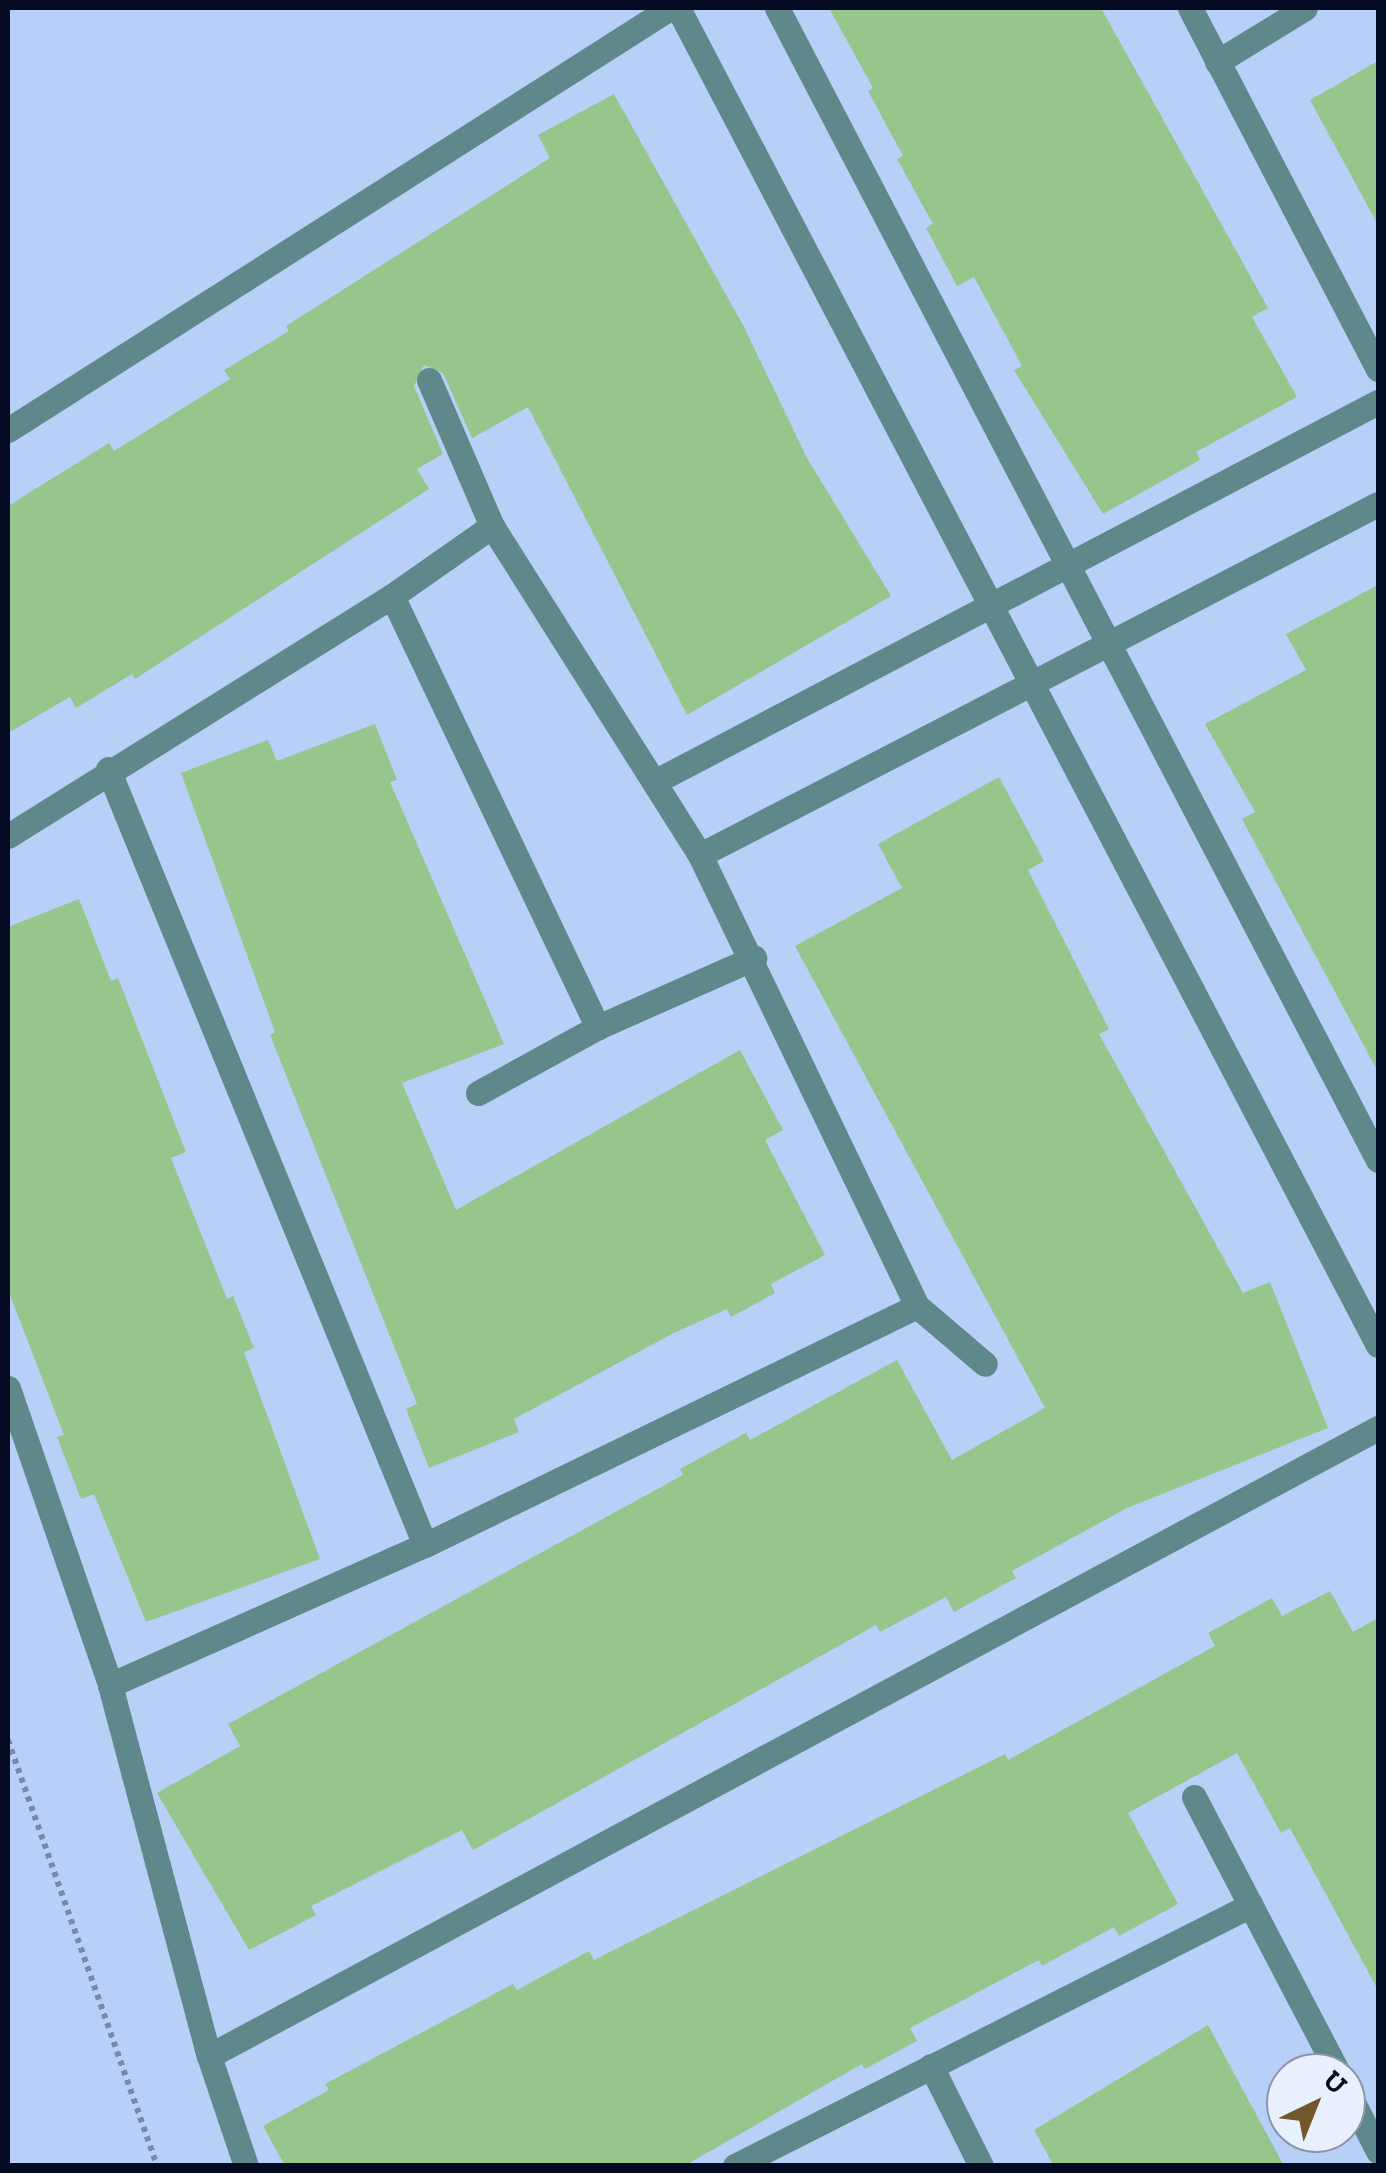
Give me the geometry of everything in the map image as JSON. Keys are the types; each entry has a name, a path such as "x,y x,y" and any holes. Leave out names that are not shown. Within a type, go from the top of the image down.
{"street":[{"path":"8,430 670,8"},
{"path":"678,8 1378,1344"},
{"path":"777,8 1378,1160"},
{"path":"1190,8 1378,369"},
{"path":"1217,62 1305,8"},
{"path":"429,380 492,526 700,855 754,958 917,1306 985,1364"},
{"path":"656,781 1378,402"},
{"path":"700,855 1378,504"},
{"path":"8,836 108,769 392,596 492,526"},
{"path":"392,596 598,1026"},
{"path":"108,769 425,1545"},
{"path":"478,1092 598,1026 754,958"},
{"path":"110,1685 425,1545 917,1306"},
{"path":"8,1388 110,1685 208,2056 246,2166"},
{"path":"208,2056 1378,1428"},
{"path":"1194,1797 1328,2053"},
{"path":"735,2166 1252,1905"},
{"path":"931,2066 981,2166"},
{"path":"1366,2128 1378,2152"}],"path":[{"path":"8,1740 157,2166"}],"building":[{"path":"829,8 1101,8 1268,308 1252,317 1297,397 1196,452 1200,460 1103,514 1014,370 1022,366 974,277 957,286 926,228 933,224 897,159 903,156 868,91 873,88"},
{"path":"1378,61 1378,225 1310,100"},
{"path":"614,94 743,325 807,458 891,596 687,715 528,407 472,438 443,373 424,365 414,386 443,454 417,469 429,489 135,679 132,674 76,708 70,697 8,733 8,506 109,443 114,451 230,379 224,370 289,331 286,326 550,158 538,135"},
{"path":"1378,585 1378,1072 1242,819 1255,812 1205,724 1306,670 1286,634"},
{"path":"375,724 397,780 390,782 504,1044 402,1083 456,1210 740,1050 783,1130 765,1140 825,1255 771,1284 775,1293 731,1317 727,1309 672,1334 514,1419 519,1432 429,1468 406,1409 417,1404 270,1035 275,1032 181,773 268,740 277,761"},
{"path":"999,777 1044,861 1028,870 1109,1029 1099,1034 1243,1293 1270,1282 1328,1428 1127,1508 1012,1571 1016,1578 954,1612 946,1597 880,1632 876,1625 473,1850 462,1830 311,1906 316,1915 249,1950 157,1793 240,1746 228,1724 683,1475 680,1469 746,1433 750,1440 897,1360 952,1460 1045,1408 795,946 902,888 878,844"},
{"path":"79,899 111,981 118,978 186,1152 171,1158 227,1299 233,1296 254,1348 244,1352 320,1559 146,1622 94,1494 81,1499 57,1437 64,1435 8,1290 8,927"},
{"path":"1330,1591 1353,1632 1378,1618 1378,1990 1290,1828 1281,1833 1237,1753 1128,1813 1178,1904 1119,1936 1114,1927 1042,1966 1039,1960 910,2028 917,2041 865,2069 862,2064 684,2166 285,2166 263,2126 329,2090 325,2084 513,1984 517,1990 589,1951 594,1960 1005,1754 1008,1760 1215,1646 1208,1633 1272,1598 1282,1616"},
{"path":"1208,2025 1266,2133 1266,2153 1277,2153 1284,2166 1054,2166 1034,2130"}]}
